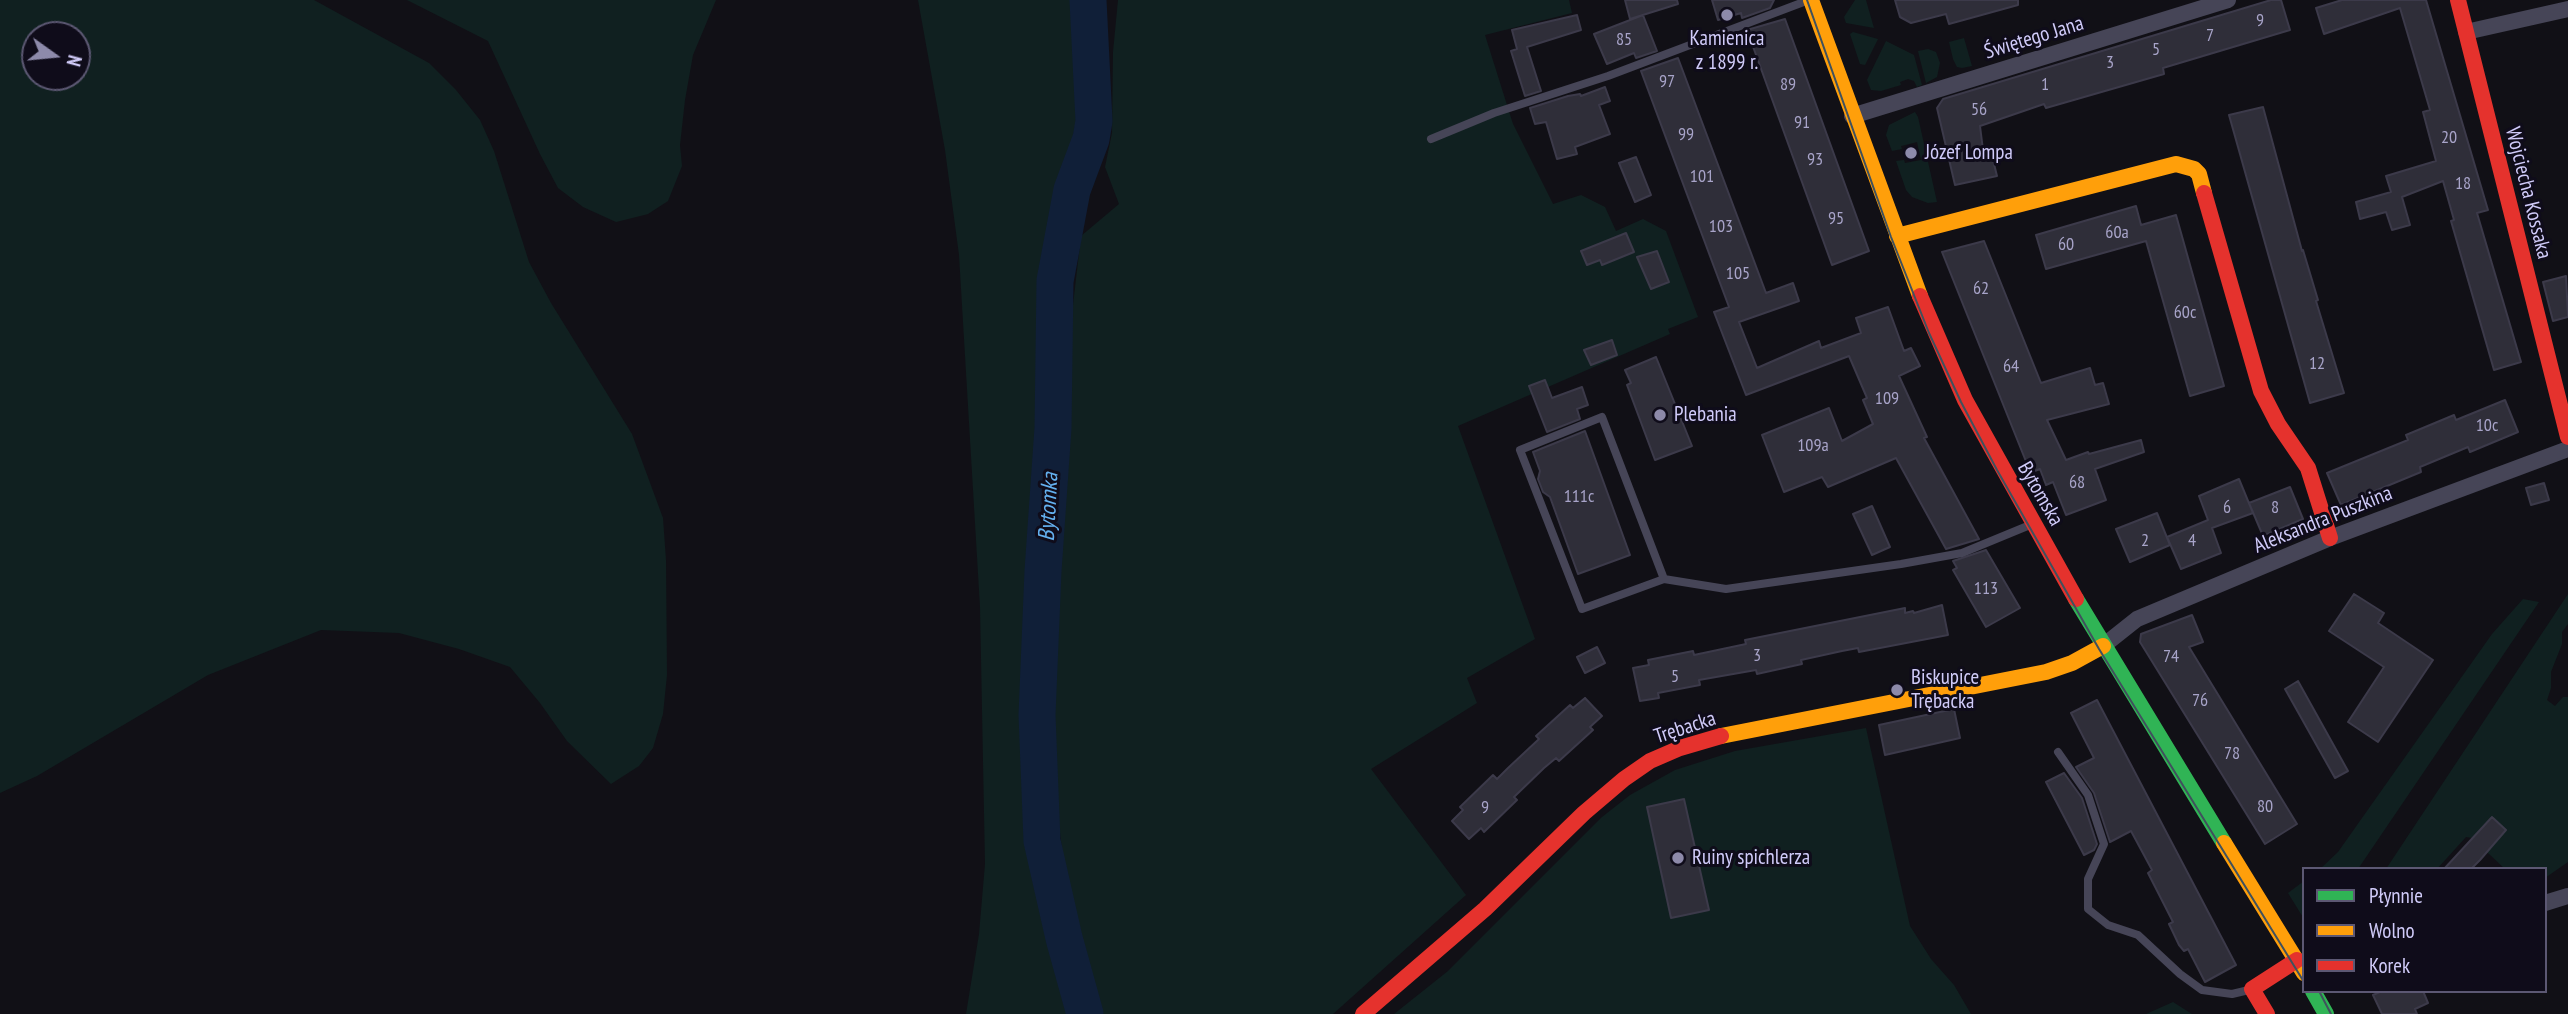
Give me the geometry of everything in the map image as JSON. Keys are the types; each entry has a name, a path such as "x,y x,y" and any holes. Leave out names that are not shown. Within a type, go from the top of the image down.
{"street":[{"name":"Bytomska","path":"1810,0 1933,331 1965,400 2103,646 2300,966"},
{"name":"Świętego Jana","path":"1852,116 2228,0"},
{"name":"Wojciecha Kossaka","path":"2458,0 2568,437"},
{"path":"2466,32 2568,9"},
{"path":"1897,236 2176,164 2194,169 2199,174 2261,391 2278,424 2308,468 2330,538"},
{"name":"Aleksandra Puszkina","path":"2103,646 2137,619 2330,538 2568,449"},
{"name":"Trębacka","path":"1363,1014 1485,909 1584,813 1650,761 1710,738 2046,672 2072,663 2103,646"},
{"path":"2547,902 2568,896"},
{"path":"2267,1014 2252,989 2300,966"},
{"path":"2315,993 2326,1014"}],"lane":[{"path":"1431,139 1494,113 1608,76 1810,0"},
{"path":"1664,579 1602,417 1520,450 1582,609 1664,579 1726,589 1962,553 2033,524"},
{"path":"2058,752 2088,795 2104,844 2088,879 2088,909 2108,925 2138,935 2180,974 2202,990 2232,994 2252,989"}],"shaded area":[{"path":"0,0 314,0 429,63 456,90 480,120 494,151 529,262 551,303 632,434 663,518 666,560 667,675 663,714 653,748 639,766 611,784 567,741 510,667 459,649 399,633 321,630 208,675 37,776 0,793"},
{"path":"407,0 716,0 693,55 680,145 682,166 668,201 648,214 616,222 583,207 558,188 488,41"},
{"path":"918,0 1079,0 1082,94 1069,155 1048,225 1038,281 1037,314 1042,385 1029,582 1030,744 1036,846 1077,1014 966,1014 979,934 985,864 980,607 959,255 945,150"},
{"path":"1118,0 1569,0 1572,13 1485,35 1513,124 1553,204 1581,195 1605,207 1616,231 1643,219 1666,231 1698,317 1668,329 1670,334 1458,426 1535,639 1467,678 1477,703 1371,769 1466,895 1333,1014 1096,1014 1065,874 1054,784 1051,702 1063,391 1081,236 1119,204 1105,167 1112,133 1113,52"},
{"path":"1855,0 1866,0 1874,28 1846,23 1844,17"},
{"path":"1853,32 1878,39 1865,65 1860,64 1850,34"},
{"path":"1964,38 1972,66 1962,68 1957,67 1953,59 1949,42"},
{"path":"1886,41 1914,55 1922,85 1917,87 1914,81 1908,79 1900,82 1901,85 1881,91 1871,90 1867,80"},
{"path":"1928,49 1936,52 1940,63 1937,77 1926,83 1918,51"},
{"path":"1915,112 1937,202 1928,203 1912,197 1906,190 1896,161 1904,160 1905,163 1921,160 1917,142 1892,151 1886,135 1889,125"},
{"path":"2568,594 2568,624 2562,632 2562,644 2551,672 2551,688 2547,700 2555,706 2563,697 2568,697 2568,862 2547,877 2547,867 2503,867 2472,838 2466,837 2439,867 2387,867"},
{"path":"2523,599 2539,602 2359,867 2322,867 2338,852 2492,634"},
{"path":"1866,728 1910,926 1931,959 1954,985 1971,1014 1394,1014 1448,971 1602,817 1630,795 1675,770 1735,751"},
{"path":"2302,882 2302,916 2288,893"},
{"path":"2173,1002 2192,1014 2146,1014"}],"building":[{"path":"1625,0 1677,0 1678,4 1630,19"},
{"name":"Kamienica z 1899 r.","path":"1712,0 1774,0 1770,8 1742,18 1741,13 1718,20"},
{"path":"1895,0 2018,0 2018,5 1949,24 1946,14 1911,23 1900,17"},
{"path":"2271,0 2281,0 2290,30 2163,68 2164,74 2046,108 2044,104 1980,126 1984,158 1992,156 1997,176 1955,185 1937,108 1943,99"},
{"path":"2342,0 2426,0 2488,210 2477,213 2521,362 2494,370 2451,221 2454,220 2443,181 2402,197 2410,225 2392,230 2386,212 2360,219 2356,202 2391,192 2386,176 2436,161 2423,112 2430,110 2400,8 2324,34 2316,8"},
{"path":"1577,15 1581,30 1527,47 1541,91 1525,96 1511,51 1517,49 1512,30"},
{"path":"1643,15 1657,51 1636,58 1634,53 1607,64 1594,34"},
{"path":"1785,19 1869,251 1832,265 1747,30"},
{"path":"1678,58 1766,293 1793,283 1799,301 1739,322 1757,368 1819,341 1821,348 1861,333 1856,318 1888,307 1904,351 1911,348 1920,366 1899,376 1927,437 1924,438 1979,539 1946,549 1896,458 1828,487 1822,477 1784,492 1762,435 1829,408 1842,441 1873,424 1863,400 1867,398 1849,356 1746,395 1714,312 1729,307 1641,71"},
{"path":"1605,87 1610,101 1599,105 1610,134 1575,147 1577,154 1557,159 1546,122 1535,124 1530,108 1568,96 1581,96"},
{"path":"2263,107 2344,393 2310,403 2229,115"},
{"path":"1636,157 1651,195 1635,202 1619,163"},
{"path":"2136,206 2141,225 2176,215 2224,386 2190,396 2146,241 2046,269 2036,235"},
{"path":"1626,233 1634,252 1602,265 1600,260 1587,265 1581,251"},
{"path":"1984,241 2041,383 2090,368 2095,385 2103,383 2109,404 2047,420 2066,460 2141,440 2144,452 2095,469 2106,500 2066,515 2053,482 2046,485 2040,469 2032,472 2025,459 1942,252"},
{"path":"1657,251 1669,282 1651,289 1637,257"},
{"path":"2566,276 2568,317 2553,321 2543,282"},
{"path":"1612,340 1617,355 1591,365 1584,350"},
{"name":"Plebania","path":"1656,357 1692,446 1655,460 1627,385 1631,383 1625,370"},
{"path":"1545,380 1552,398 1582,387 1588,405 1577,409 1580,419 1547,432 1529,386"},
{"path":"2505,400 2518,432 2470,452 2468,447 2420,467 2421,472 2341,505 2327,473 2408,440 2406,435 2454,415 2456,420"},
{"path":"1585,431 1630,555 1578,574 1550,497 1543,492 1538,479 1540,471 1533,452"},
{"path":"2239,479 2253,513 2212,528 2221,553 2181,569 2167,537 2208,520 2199,496"},
{"path":"2544,483 2549,500 2531,505 2526,488"},
{"path":"2290,487 2303,519 2263,536 2249,503"},
{"path":"1872,506 1890,547 1872,555 1853,514"},
{"path":"2157,513 2170,545 2130,562 2116,529"},
{"path":"1986,550 2020,608 1986,627 1953,570 1957,568 1953,561"},
{"path":"2354,594 2384,613 2378,623 2433,660 2378,742 2348,722 2384,667 2329,631"},
{"path":"1942,605 1948,635 1859,652 1858,648 1842,651 1801,660 1802,664 1757,674 1756,670 1699,680 1700,685 1658,693 1659,698 1640,701 1633,668 1649,665 1648,660 1693,651 1694,655 1746,644 1745,640 1905,608 1905,613 1914,613"},
{"path":"2192,615 2203,642 2189,647 2297,824 2265,844 2140,642 2141,634"},
{"path":"1597,647 1605,663 1585,673 1577,657"},
{"path":"2298,681 2348,771 2335,778 2285,689"},
{"path":"1585,698 1602,716 1590,727 1593,730 1559,761 1556,758 1544,768 1514,797 1517,800 1484,832 1481,828 1469,839 1452,821 1463,810 1460,807 1493,775 1497,779 1539,739 1536,736 1570,705 1573,708"},
{"path":"2097,700 2236,965 2205,982 2188,949 2184,951 2179,945 2169,924 2173,922 2148,873 2152,870 2131,831 2110,842 2094,793 2076,767 2094,758 2071,713"},
{"path":"1954,709 1960,738 1885,755 1879,725"},
{"path":"2064,773 2082,798 2097,844 2094,850 2084,855 2046,782"},
{"name":"Ruiny spichlerza","path":"1684,799 1709,910 1671,918 1647,807"},
{"path":"2492,817 2506,830 2473,867 2446,867"},
{"path":"2424,993 2428,1003 2415,1009 2417,1014 2382,1014 2373,995"}],"waterway":[{"name":"Bytomka","path":"1085,1014 1042,841 1037,715 1053,428 1055,281 1072,190 1091,139 1094,121 1088,0"}],"tram line":[{"path":"1807,0 1891,237 1929,333 1961,402 2099,649 2302,979"},
{"path":"2320,993 2331,1014"}],"traffic: fast":[{"path":"2076,599 2224,843"},
{"path":"2314,993 2326,1014"}],"traffic: slow":[{"path":"1811,0 1920,296"},
{"path":"1897,236 2176,164 2194,169 2199,174 2204,193"},
{"path":"1721,736 2046,672 2072,663 2103,646"},
{"path":"2224,843 2302,970"}],"traffic: jam":[{"path":"2458,0 2568,437"},
{"path":"2204,193 2261,391 2278,424 2308,468 2330,538"},
{"path":"1920,296 1965,400 2076,599"},
{"path":"1363,1014 1485,909 1584,813 1624,779 1650,761 1680,748 1721,736"},
{"path":"2267,1014 2252,989 2297,960"}],"place":[{"name":"Kamienica z 1899 r.","path":"1727,15"},
{"name":"Józef Lompa","path":"1911,153"},
{"name":"Plebania","path":"1660,415"},
{"name":"Biskupice Trębacka","path":"1897,690"},
{"name":"Ruiny spichlerza","path":"1678,858"}]}
